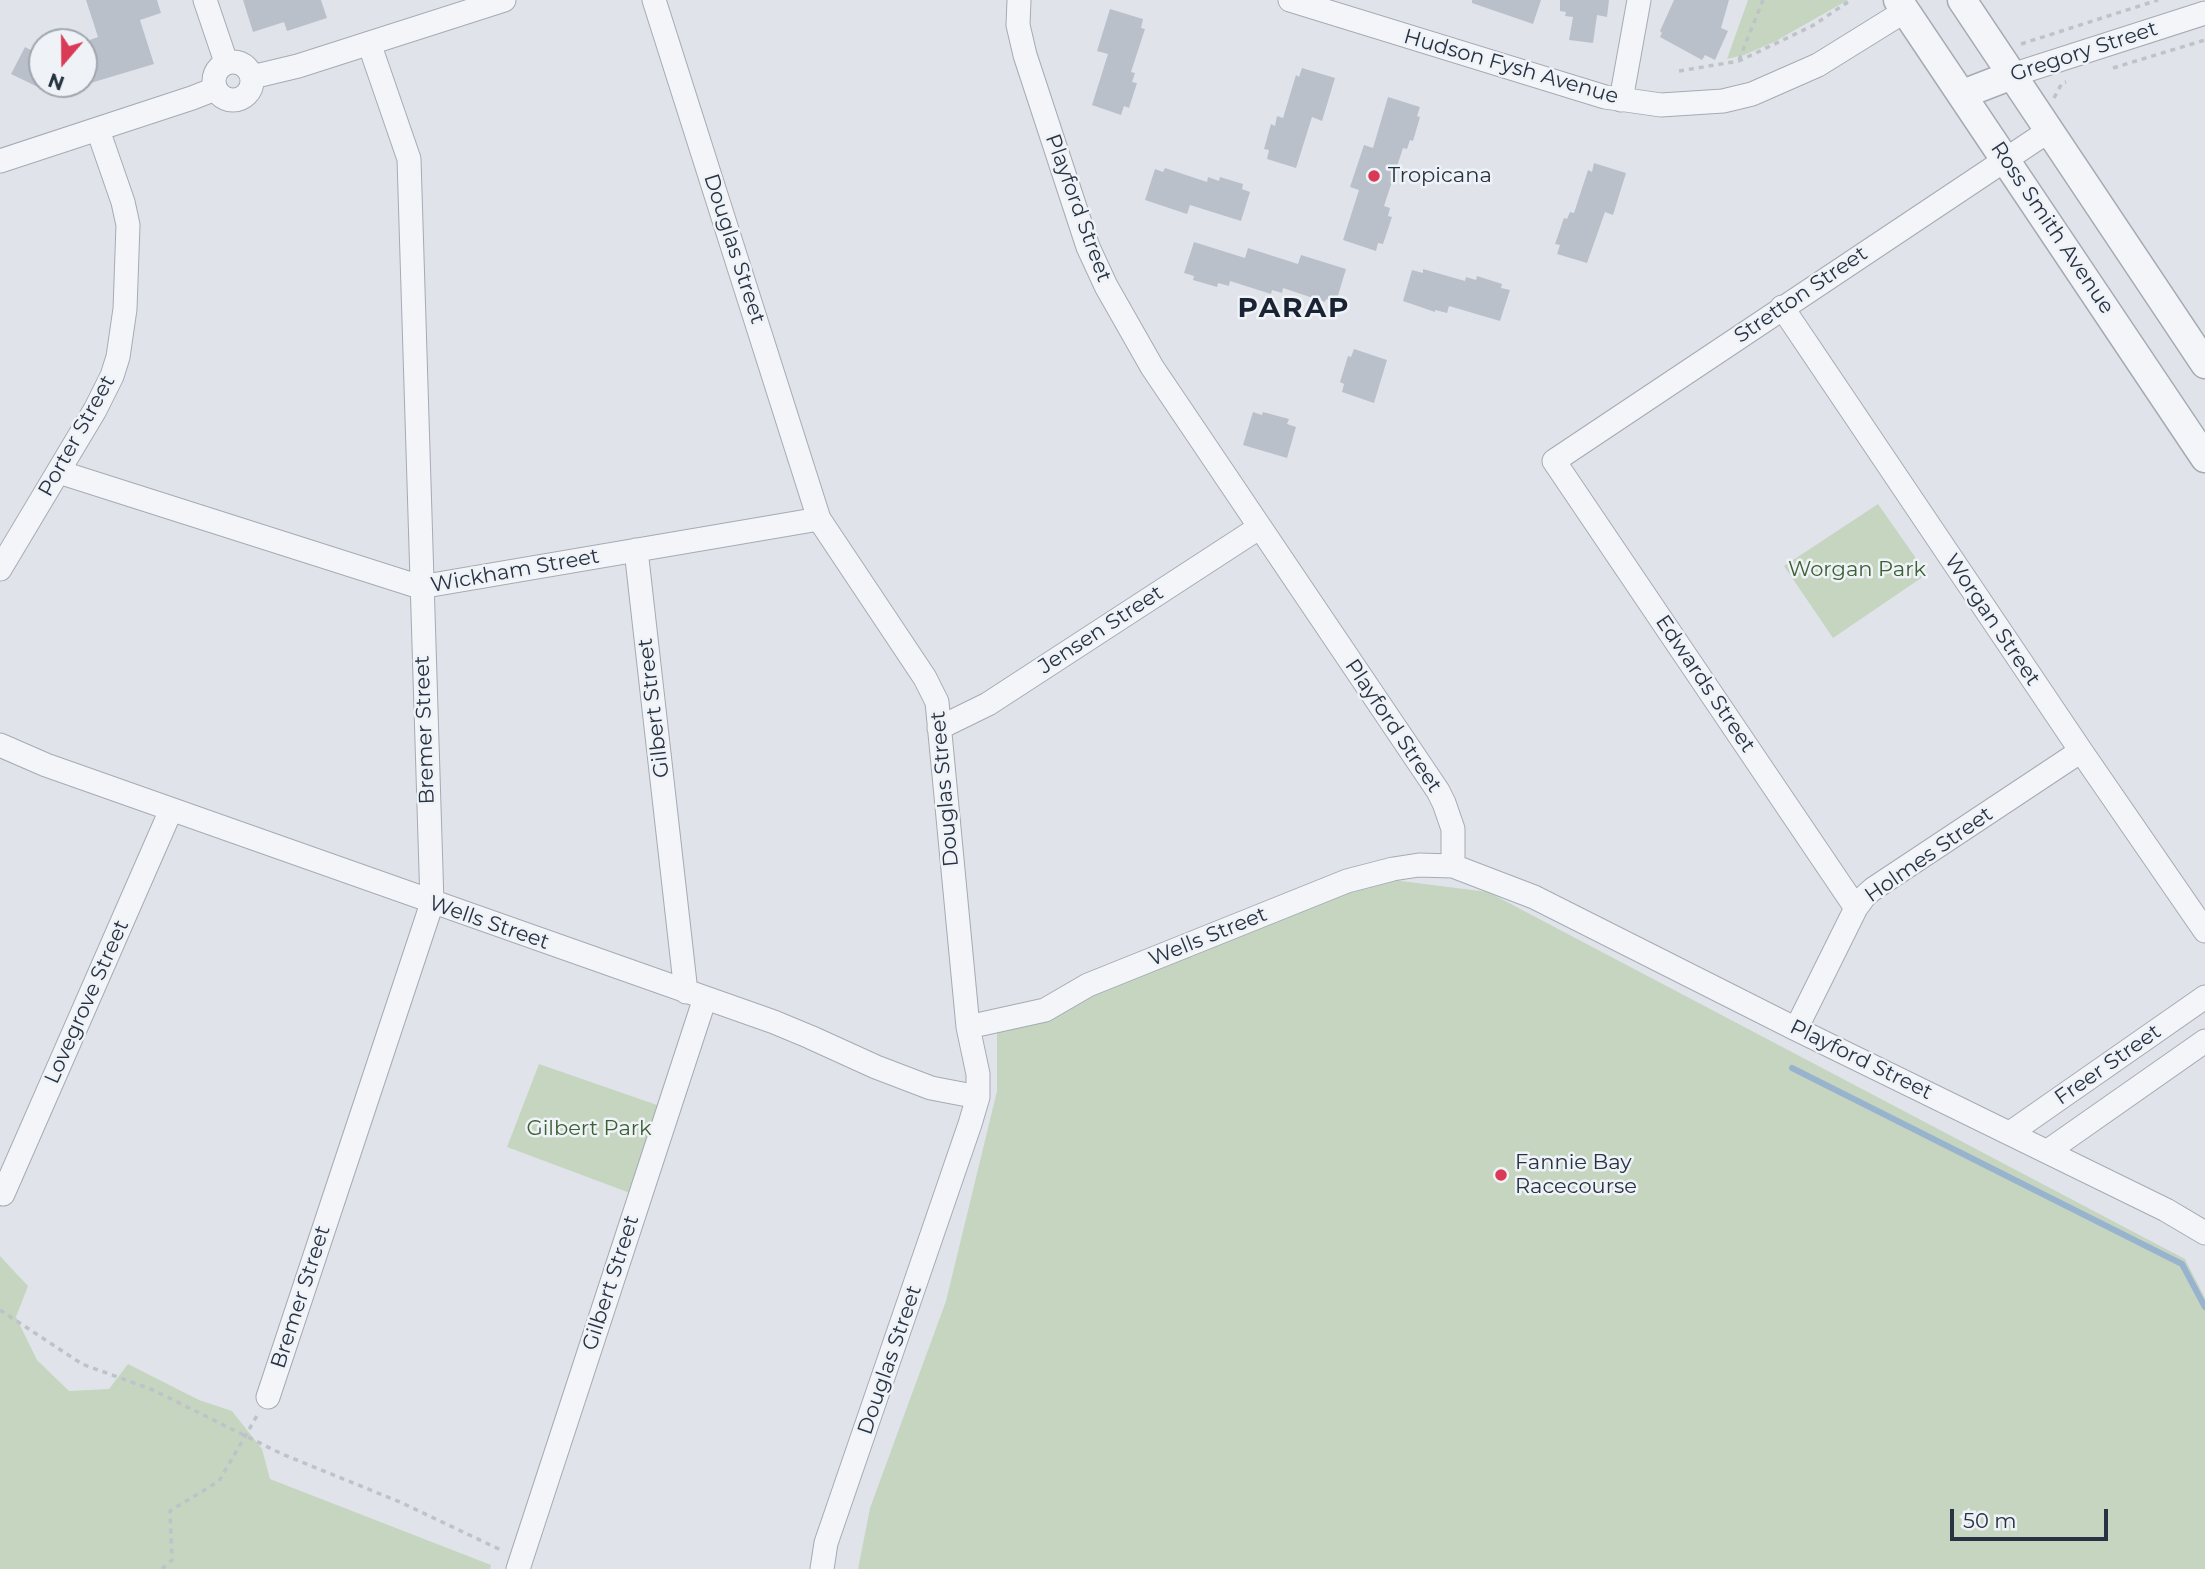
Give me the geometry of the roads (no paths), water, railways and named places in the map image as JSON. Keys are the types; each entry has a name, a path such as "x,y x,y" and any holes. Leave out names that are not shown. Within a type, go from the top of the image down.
{"street":[{"path":"205,0 226,62"},
{"path":"252,77 276,72 504,0"},
{"name":"Douglas Street","path":"654,0 819,519 933,691 937,702 968,1027 978,1074 978,1097 947,1196 826,1543 822,1569"},
{"name":"Playford Street","path":"1019,0 1018,25 1025,55 1088,247 1122,318 1152,367 1438,791 1452,829 1453,866 1534,897 2166,1210 2205,1233"},
{"name":"Hudson Fysh Avenue","path":"1290,0 1563,85 1621,100 1661,105 1723,101 1752,94 1818,65 1908,4"},
{"path":"1621,100 1639,0"},
{"path":"1962,0 2204,361"},
{"name":"Ross Smith Avenue","path":"1908,4 1963,94 2205,458"},
{"name":"Gregory Street","path":"1963,94 2012,75 2205,13"},
{"name":"Bremer Street","path":"268,1397 432,903 409,159 369,43"},
{"path":"233,61 245,66 252,77 251,88 239,99 222,97 215,89 215,73 226,62 233,61"},
{"path":"0,161 215,89"},
{"name":"Porter Street","path":"0,569 95,410 112,376 123,335 128,225 124,202 98,130"},
{"name":"Stretton Street","path":"1554,461 2050,130"},
{"name":"Worgan Street","path":"1782,307 2205,931"},
{"name":"Edwards Street","path":"1554,461 1856,908"},
{"name":"Wickham Street","path":"59,472 421,587 819,519"},
{"name":"Jensen Street","path":"939,728 988,704 1260,527"},
{"name":"Gilbert Street","path":"520,1563 696,995 636,550"},
{"name":"Wells Street","path":"0,745 46,765 810,1037 876,1068 931,1088 978,1097"},
{"name":"Holmes Street","path":"1796,1029 1856,908 1872,889 2081,751"},
{"name":"Lovegrove Street","path":"3,1194 172,810"},
{"name":"Wells Street","path":"968,1027 1045,1010 1088,985 1347,881 1419,865 1453,866"},
{"name":"Freer Street","path":"2010,1133 2205,997"},
{"name":"Freer Street","path":"2048,1151 2205,1041"}],"waterway":[{"path":"1792,1068 2182,1264 2205,1307"}],"place":[{"name":"Tropicana","path":"1374,176"},
{"name":"Fannie Bay Racecourse","path":"1501,1175"}],"district":[{"name":"PARAP","path":"1294,309"}],"park label":[{"name":"Worgan Park","path":"1857,570"},
{"name":"Gilbert Park","path":"589,1129"}]}
